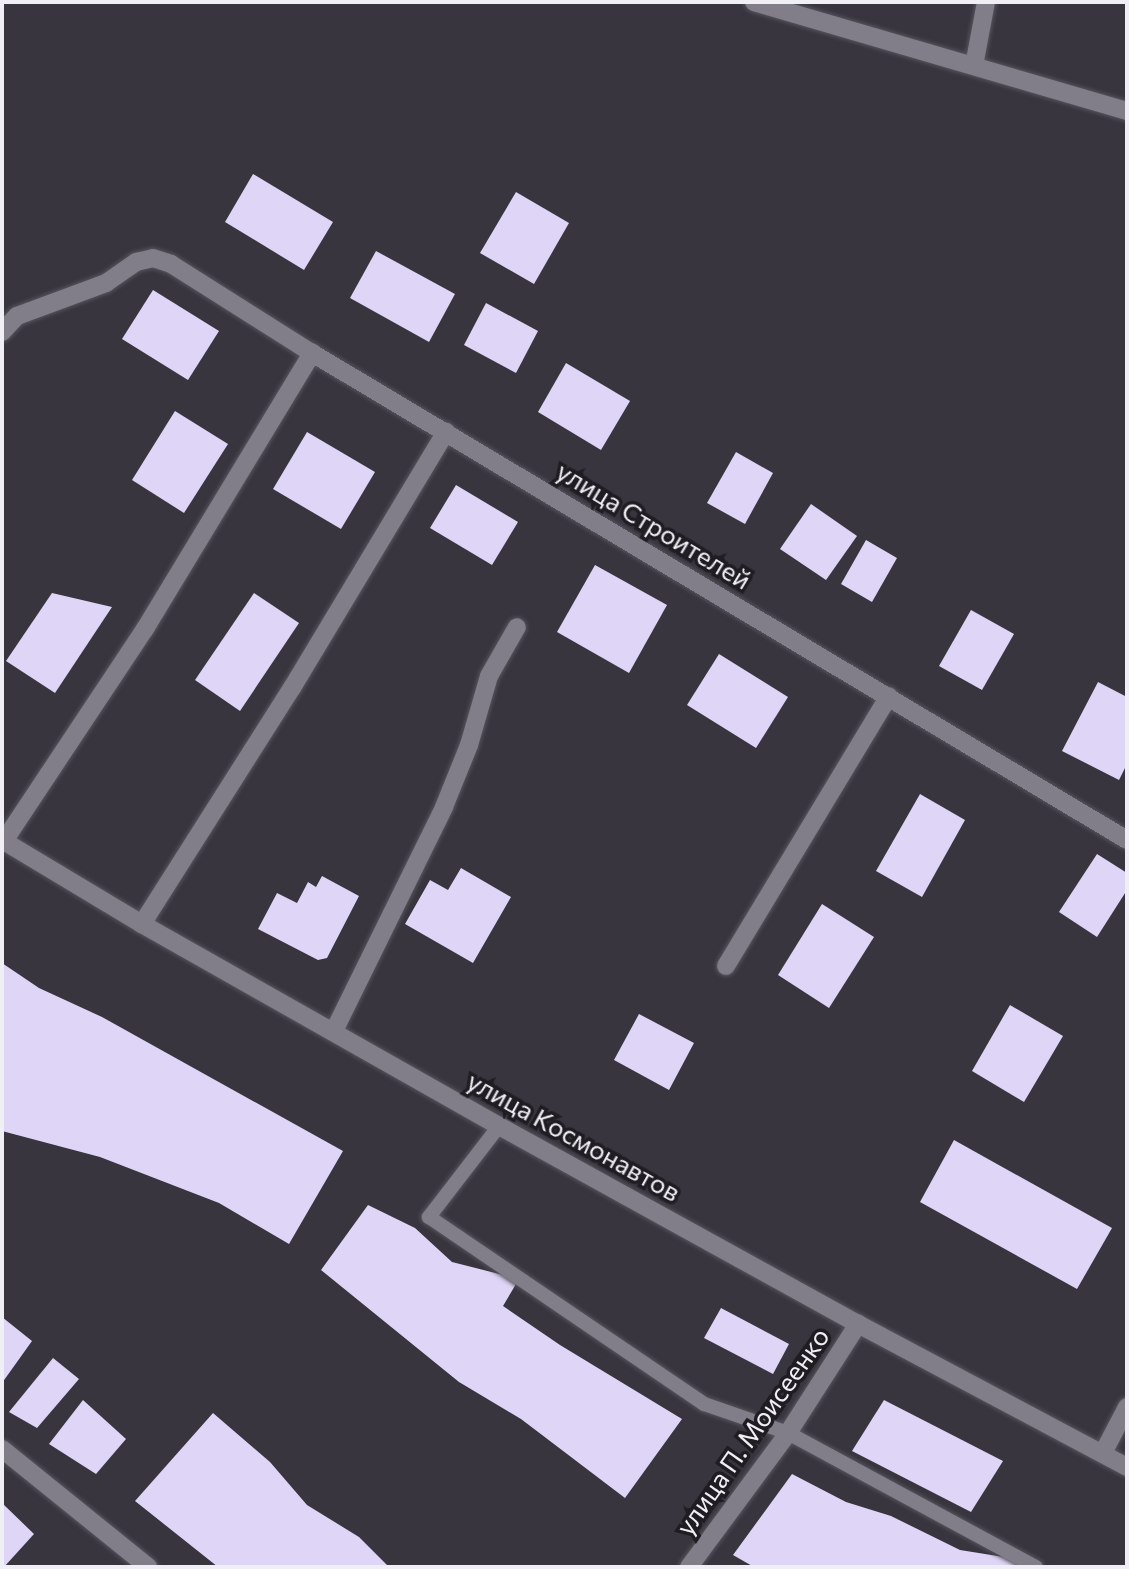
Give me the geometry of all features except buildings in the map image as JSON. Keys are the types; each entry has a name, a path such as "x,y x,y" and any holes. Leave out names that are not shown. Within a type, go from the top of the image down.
{"street":[{"path":"754,2 1127,111"},
{"path":"974,66 986,2"},
{"name":"улица Строителей","path":"2,332 17,316 106,283 136,262 153,258 170,264 312,353 1127,839"},
{"path":"3,841 145,629 312,353"},
{"path":"142,924 292,688 446,432"},
{"path":"334,1031 444,807 468,745 489,676 517,627"},
{"path":"726,966 889,696"},
{"name":"улица Космонавтов","path":"3,841 142,924 499,1126 858,1324 1127,1467"},
{"name":"улица П. Моисеенко","path":"689,1567 788,1433 858,1324"},
{"path":"1103,1453 1127,1407"},
{"path":"2,1449 148,1567"}],"lane":[{"path":"499,1126 429,1217 704,1404 788,1433 1036,1567"}]}
